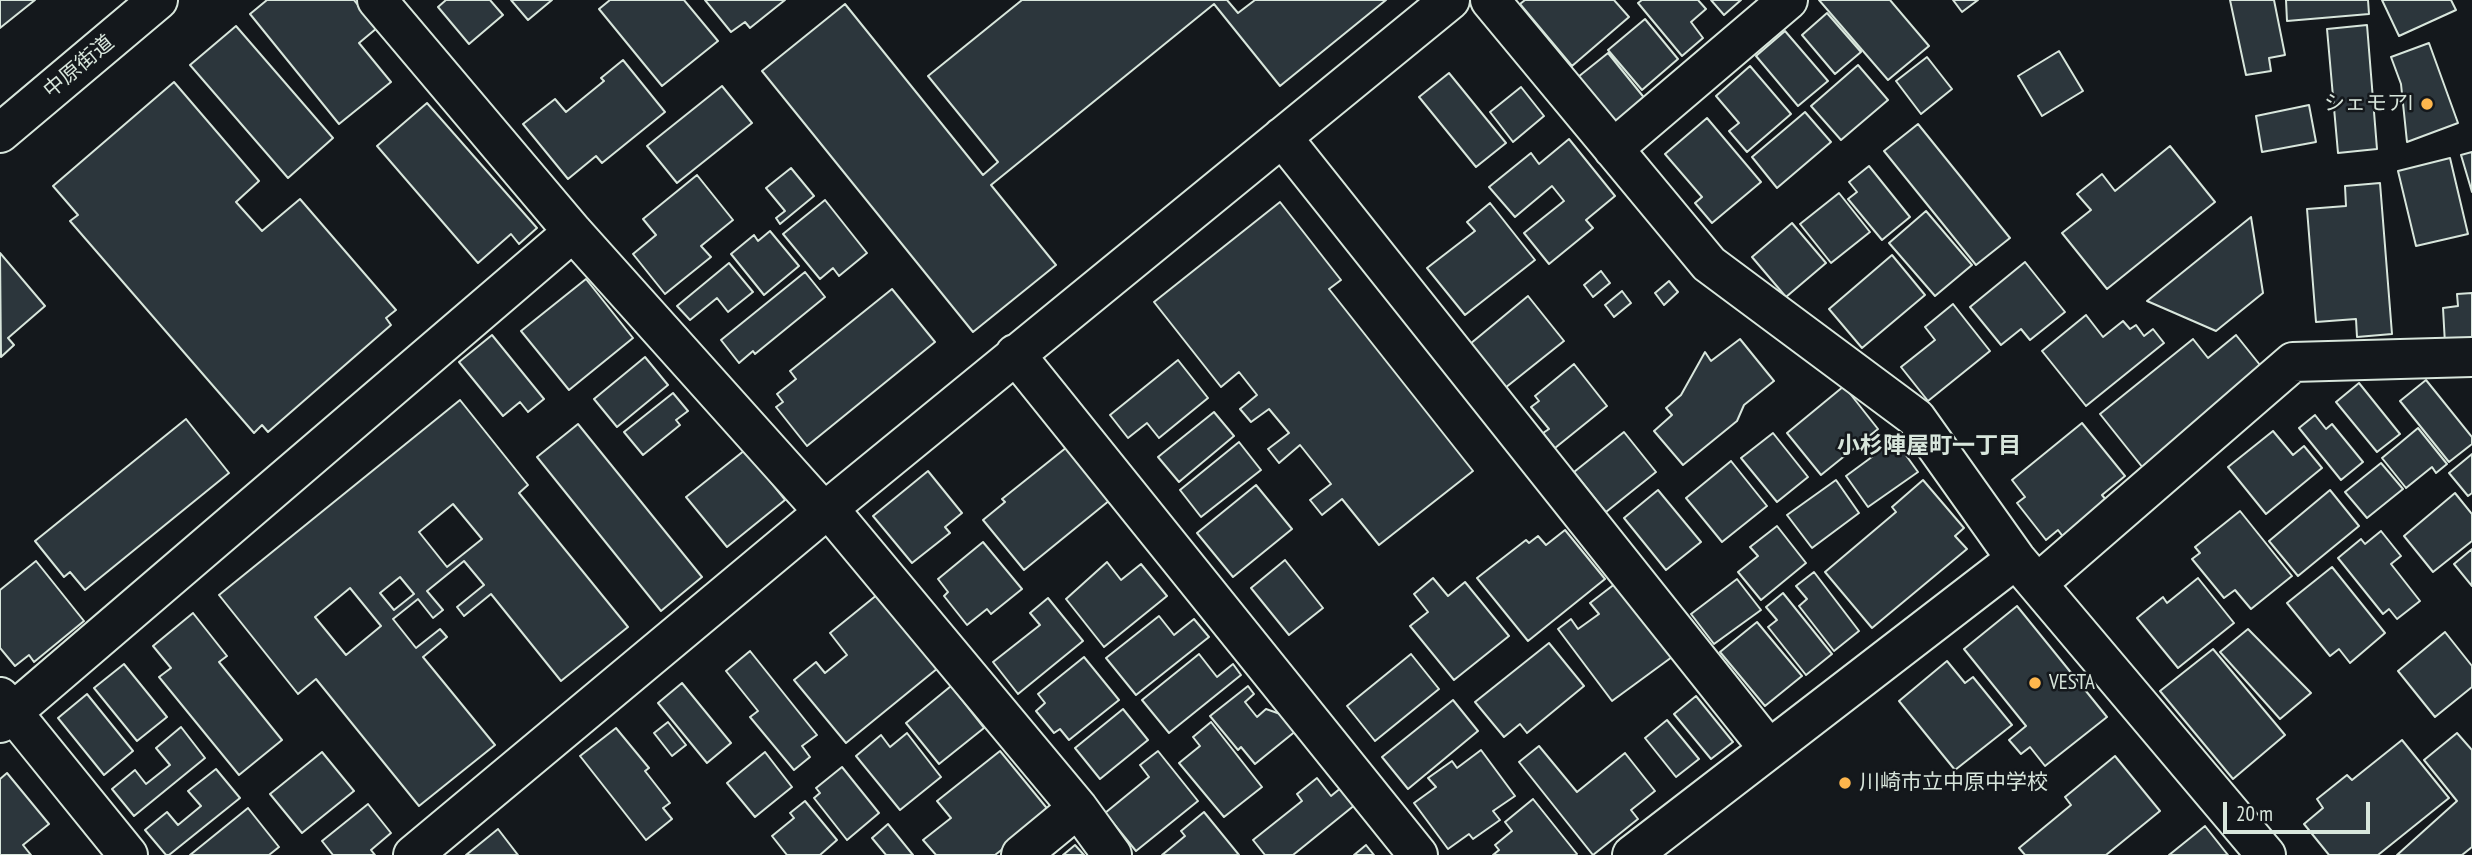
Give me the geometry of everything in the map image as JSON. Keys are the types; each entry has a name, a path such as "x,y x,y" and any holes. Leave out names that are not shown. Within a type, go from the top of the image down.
{"street":[{"name":"中原街道","path":"0,133 158,0"},
{"path":"377,0 573,232 826,510 1078,808 1112,855"},
{"path":"413,855 1015,354 1450,0"},
{"path":"1490,0 1709,264 1916,418 2027,571 2266,855"},
{"path":"1613,149 1788,0"},
{"path":"1282,137 1769,749"},
{"path":"128,855 4,711 573,232"},
{"path":"1015,354 1418,855"},
{"path":"1632,855 1769,749 2027,571 2293,362 2472,357"},
{"path":"1021,855 1078,808"}],"building":[{"path":"0,0 35,0 0,28"},
{"path":"267,0 354,0 377,28 359,43 391,82 339,124 250,14"},
{"path":"446,0 490,0 503,15 469,44 438,7"},
{"path":"511,0 552,0 528,20"},
{"path":"610,0 684,0 718,41 662,86 599,9"},
{"path":"705,0 785,0 750,28 745,22 731,32"},
{"path":"1022,0 1227,0 1238,13 1255,0 1386,0 1280,86 1214,4 991,185 1056,265 973,332 762,71 845,4 983,175 998,162 928,76"},
{"path":"1525,0 1614,0 1629,17 1572,66 1520,4"},
{"path":"1642,0 1698,0 1706,9 1691,22 1703,38 1682,56 1638,3"},
{"path":"1711,0 1741,0 1724,15"},
{"path":"1819,0 1890,0 1929,46 1888,80"},
{"path":"1953,0 1978,0 1962,12"},
{"path":"2230,0 2274,0 2285,55 2269,58 2271,71 2246,75"},
{"path":"2286,0 2368,0 2369,14 2287,21"},
{"path":"2382,0 2451,0 2456,10 2399,36"},
{"path":"1827,13 1861,52 1835,74 1802,35"},
{"path":"1645,19 1678,59 1642,90 1608,50"},
{"path":"2367,25 2377,149 2338,153 2327,29"},
{"path":"236,26 333,138 288,178 190,65"},
{"path":"1785,31 1828,81 1798,106 1756,56"},
{"name":"シェモアI","path":"2429,43 2458,123 2407,142 2401,84 2391,57"},
{"path":"2059,51 2083,91 2042,116 2018,76"},
{"path":"1608,53 1646,100 1616,124 1578,77"},
{"path":"1927,57 1952,89 1921,114 1896,81"},
{"path":"623,60 665,112 602,163 596,156 568,179 523,124 555,99 566,112 604,81 601,78"},
{"path":"1858,65 1888,100 1841,140 1811,106"},
{"path":"1750,66 1791,114 1747,152 1729,131 1739,123 1716,96"},
{"path":"1449,73 1506,143 1476,167 1419,97"},
{"path":"174,82 259,181 236,202 262,231 300,199 396,310 386,318 391,325 268,432 262,425 254,433 70,221 78,215 53,186"},
{"path":"722,86 752,123 677,183 647,146"},
{"path":"1521,87 1544,116 1513,142 1490,112"},
{"path":"427,103 537,228 519,244 511,234 478,263 377,146"},
{"path":"2309,105 2316,142 2262,152 2256,116"},
{"path":"1805,112 1831,142 1777,188 1752,157"},
{"path":"1707,118 1761,182 1712,223 1695,203 1702,197 1665,154"},
{"path":"1918,124 2010,238 1976,265 1884,151"},
{"path":"1569,139 1615,196 1586,220 1593,228 1549,264 1524,233 1564,201 1552,186 1515,217 1489,187 1531,153 1539,164"},
{"path":"2170,146 2215,202 2107,289 2062,233 2091,210 2077,194 2102,174 2115,191"},
{"path":"2472,152 2472,192 2461,155"},
{"path":"2450,158 2468,234 2416,246 2398,171"},
{"path":"1869,166 1910,217 1882,240 1848,199 1857,192 1849,182"},
{"path":"791,168 814,196 780,224 776,218 785,211 766,188"},
{"path":"697,175 733,220 701,246 711,257 665,294 633,254 656,235 643,219"},
{"path":"2380,183 2392,334 2357,337 2356,319 2316,322 2307,209 2346,206 2345,186"},
{"path":"1839,193 1870,232 1831,263 1800,224"},
{"path":"825,200 867,253 839,276 833,268 820,279 783,234"},
{"path":"1280,202 1341,280 1329,289 1473,471 1379,545 1342,499 1322,515 1310,500 1331,484 1300,445 1279,463 1268,449 1289,433 1269,409 1251,422 1240,409 1257,395 1239,372 1221,387 1154,302"},
{"path":"1490,203 1535,260 1465,315 1427,268 1475,231 1467,222"},
{"path":"1926,211 1972,265 1935,296 1889,243"},
{"path":"2251,217 2263,293 2216,331 2147,301"},
{"path":"1792,223 1826,263 1786,297 1752,257"},
{"path":"770,231 799,266 764,295 731,254 754,235 758,241"},
{"path":"0,253 45,306 8,338 14,345 1,357"},
{"path":"1892,255 1925,295 1862,348 1829,309"},
{"path":"2025,262 2065,312 2030,340 2021,329 2001,345 1970,307"},
{"path":"729,263 753,292 728,312 717,298 690,320 677,306"},
{"path":"1601,271 1610,283 1593,297 1584,285"},
{"path":"805,272 825,297 755,354 753,351 739,363 721,340"},
{"path":"586,279 633,338 569,390 521,331"},
{"path":"1669,281 1678,292 1664,305 1655,293"},
{"path":"892,289 935,342 807,446 776,407 783,402 777,394 796,379 790,371"},
{"path":"1622,291 1631,303 1614,317 1605,305"},
{"path":"2472,293 2472,342 2445,344 2443,308 2458,306 2457,294"},
{"path":"1528,296 1564,341 1505,388 1470,344"},
{"path":"1953,304 1990,351 1928,401 1901,367 1935,340 1925,327"},
{"path":"2086,315 2103,337 2123,321 2130,329 2136,325 2144,336 2153,329 2164,343 2086,406 2042,351"},
{"path":"492,335 544,399 528,412 520,402 503,416 459,362"},
{"path":"2236,335 2268,375 2147,473 2100,414 2193,339 2208,358"},
{"path":"1740,339 1774,381 1744,405 1737,421 1683,465 1654,431 1672,415 1666,408 1681,395 1705,352 1711,361"},
{"path":"645,357 668,385 617,427 594,399"},
{"path":"1178,360 1208,398 1159,438 1147,423 1128,438 1110,415"},
{"path":"1574,364 1607,406 1555,448 1543,433 1549,429 1531,407 1539,401 1535,396"},
{"path":"2426,380 2472,437 2472,444 2449,462 2400,401"},
{"path":"2359,383 2400,434 2377,452 2336,402"},
{"path":"1844,386 1878,429 1821,475 1787,433"},
{"path":"673,393 688,411 676,420 680,425 643,455 624,432"},
{"path":"460,400 528,485 519,493 628,627 561,681 491,594 464,616 457,607 484,585 464,561 427,591 443,610 433,618 418,599 393,619 416,648 440,629 447,637 423,657 495,745 419,806 316,679 298,694 219,595","holes":["453,504 482,539 447,567 419,532","400,577 414,594 394,610 380,593","350,588 381,626 346,655 315,617"]},
{"path":"1214,412 1234,436 1179,482 1158,457"},
{"path":"2315,415 2326,429 2332,424 2363,462 2341,480 2299,428"},
{"path":"186,419 229,473 85,590 70,572 64,577 35,541"},
{"path":"2082,423 2125,476 2102,495 2111,506 2067,542 2058,530 2046,540 2017,503 2025,497 2012,480"},
{"path":"578,424 702,577 661,611 537,457"},
{"path":"2418,428 2447,464 2436,473 2432,467 2406,488 2382,458"},
{"path":"2273,431 2293,455 2304,446 2322,468 2266,514 2228,467"},
{"path":"1624,432 1656,472 1606,512 1574,472"},
{"path":"1773,433 1808,477 1777,502 1741,458"},
{"path":"1895,440 1918,472 1868,507 1846,476"},
{"path":"1239,442 1261,470 1201,517 1180,490"},
{"path":"1067,447 1110,500 1024,570 983,520 1005,502 1002,499"},
{"path":"745,450 785,500 727,547 686,497"},
{"path":"2472,454 2472,493 2468,496 2449,473"},
{"path":"1731,461 1767,506 1722,542 1686,498"},
{"path":"2381,463 2403,489 2367,518 2345,492"},
{"path":"928,471 962,513 945,527 950,533 912,563 873,516"},
{"path":"1836,480 1859,513 1812,548 1787,515"},
{"path":"1923,480 1964,528 1955,536 1967,549 1872,628 1825,572 1896,512 1892,507"},
{"path":"1256,485 1292,529 1233,577 1197,533"},
{"path":"1658,490 1701,542 1666,570 1624,518"},
{"path":"2330,490 2359,526 2298,576 2269,541"},
{"path":"2455,493 2472,514 2472,541 2433,572 2404,536"},
{"path":"2240,511 2292,576 2251,609 2235,590 2224,598 2192,559 2200,553 2195,547"},
{"path":"1777,526 1806,563 1761,600 1738,572 1758,556 1750,547"},
{"path":"1565,530 1605,579 1528,641 1477,578 1526,540 1529,543 1538,536 1546,545"},
{"path":"2381,531 2401,556 2391,564 2420,601 2397,619 2389,609 2383,614 2338,558 2361,539 2365,544"},
{"path":"983,542 1022,589 991,614 987,609 967,625 944,596 948,592 938,579"},
{"path":"2472,549 2472,586 2454,564"},
{"path":"1285,560 1323,608 1289,635 1251,588"},
{"path":"36,561 84,621 34,662 29,655 15,666 0,648 0,590"},
{"path":"1107,562 1121,580 1141,564 1167,596 1104,647 1066,599"},
{"path":"2332,567 2385,633 2350,663 2339,649 2330,656 2287,603"},
{"path":"1814,572 1859,631 1834,651 1799,606 1807,599 1796,586"},
{"path":"1433,578 1448,596 1465,582 1509,636 1454,680 1410,626 1428,612 1414,594"},
{"path":"2198,578 2234,623 2178,668 2137,618 2163,597 2167,603"},
{"path":"1737,579 1761,610 1714,644 1691,614"},
{"path":"1616,583 1672,657 1612,701 1558,629 1571,619 1578,629 1599,614 1590,603"},
{"path":"1783,593 1832,654 1806,675 1768,627 1777,620 1766,607"},
{"path":"878,594 938,668 846,743 794,680 816,662 825,673 847,655 830,633"},
{"path":"1048,598 1083,641 1018,694 993,662 1040,625 1030,613"},
{"name":"VESTA","path":"2017,606 2107,717 2045,766 2030,747 2021,754 2009,740 2026,726 1964,649"},
{"path":"193,613 227,656 219,662 282,740 239,775 159,677 171,668 153,646"},
{"path":"1159,616 1174,635 1194,619 1209,637 1136,695 1106,658"},
{"path":"1757,622 1802,676 1765,706 1720,652"},
{"path":"2248,629 2311,693 2280,719 2220,652"},
{"path":"2445,632 2472,666 2472,687 2435,717 2398,671"},
{"path":"1549,643 1584,686 1527,733 1520,724 1504,737 1475,702"},
{"path":"2213,649 2285,735 2233,779 2160,691"},
{"path":"750,651 817,735 802,746 810,757 794,770 750,717 758,711 726,671"},
{"path":"1199,654 1217,677 1233,664 1241,675 1169,733 1142,700"},
{"path":"1411,654 1439,689 1375,741 1347,706"},
{"path":"1084,657 1119,700 1069,740 1060,729 1054,733 1036,711 1045,703 1038,694"},
{"path":"1947,661 1965,683 1973,677 2012,725 1955,770 1899,701"},
{"path":"124,664 167,717 137,741 94,688"},
{"path":"682,683 731,743 707,763 658,703"},
{"path":"951,686 984,728 939,764 906,723"},
{"path":"1248,686 1254,694 1245,702 1257,717 1266,709 1286,716 1297,730 1255,764 1241,747 1238,750 1210,716"},
{"path":"87,694 133,751 104,775 58,718"},
{"path":"1696,696 1733,742 1711,759 1674,714"},
{"path":"1453,700 1478,731 1408,789 1382,757"},
{"path":"1123,709 1148,740 1100,779 1075,748"},
{"path":"1667,720 1699,759 1676,777 1645,738"},
{"path":"668,722 686,745 672,756 654,733"},
{"path":"1211,722 1262,787 1224,817 1179,763 1200,746 1193,737"},
{"path":"181,727 205,758 134,816 112,789 135,770 146,784 170,765 156,748"},
{"path":"616,728 649,768 645,771 670,803 663,808 672,819 646,840 580,756"},
{"path":"907,733 941,777 900,810 856,756 881,735 890,747"},
{"path":"2457,733 2472,750 2472,847 2462,855 2397,855 2457,801 2424,760"},
{"path":"2402,740 2449,798 2378,855 2329,855 2304,824 2323,808 2317,799 2347,775 2352,780"},
{"path":"1539,746 1577,792 1625,753 1655,791 1631,810 1638,819 1593,855 1519,762"},
{"path":"1481,750 1515,796 1493,811 1500,820 1473,839 1469,834 1448,849 1414,803 1436,787 1428,778 1452,761 1457,768"},
{"path":"1000,751 1050,812 995,855 936,855 923,840 951,818 937,801"},
{"path":"1158,751 1198,801 1136,851 1105,813 1149,777 1140,765"},
{"path":"322,752 354,791 302,833 270,794"},
{"path":"765,752 792,787 755,817 727,783"},
{"path":"2115,756 2160,811 2106,855 2025,855 2019,848 2071,805 2065,797"},
{"path":"842,767 879,813 847,840 814,798 820,793 816,788"},
{"path":"216,769 240,798 166,855 145,830 167,812 178,825 201,806 188,791"},
{"path":"7,773 49,824 23,845 31,855 0,855 0,779"},
{"path":"1317,778 1331,796 1342,787 1356,804 1293,855 1265,855 1253,840 1302,801 1297,794"},
{"path":"1533,799 1576,855 1493,855 1499,850 1495,845 1512,831 1505,822"},
{"path":"805,801 837,840 820,855 787,855 772,836 794,818 790,813"},
{"path":"368,804 391,833 371,850 375,855 333,855 322,841"},
{"path":"248,808 279,847 269,855 190,855"},
{"path":"1204,812 1239,855 1162,855 1185,836 1181,831"},
{"path":"888,824 913,855 886,855 872,838"},
{"path":"2205,826 2228,855 2169,855"},
{"path":"498,829 518,855 466,855"},
{"path":"1075,845 1084,855 1063,855"},
{"path":"1366,845 1374,855 1354,855"}],"place":[{"name":"シェモアI","path":"2427,104"},
{"name":"VESTA","path":"2035,683"},
{"name":"川崎市立中原中学校","path":"1845,783"}],"district":[{"name":"小杉陣屋町一丁目","path":"1929,446"}]}
